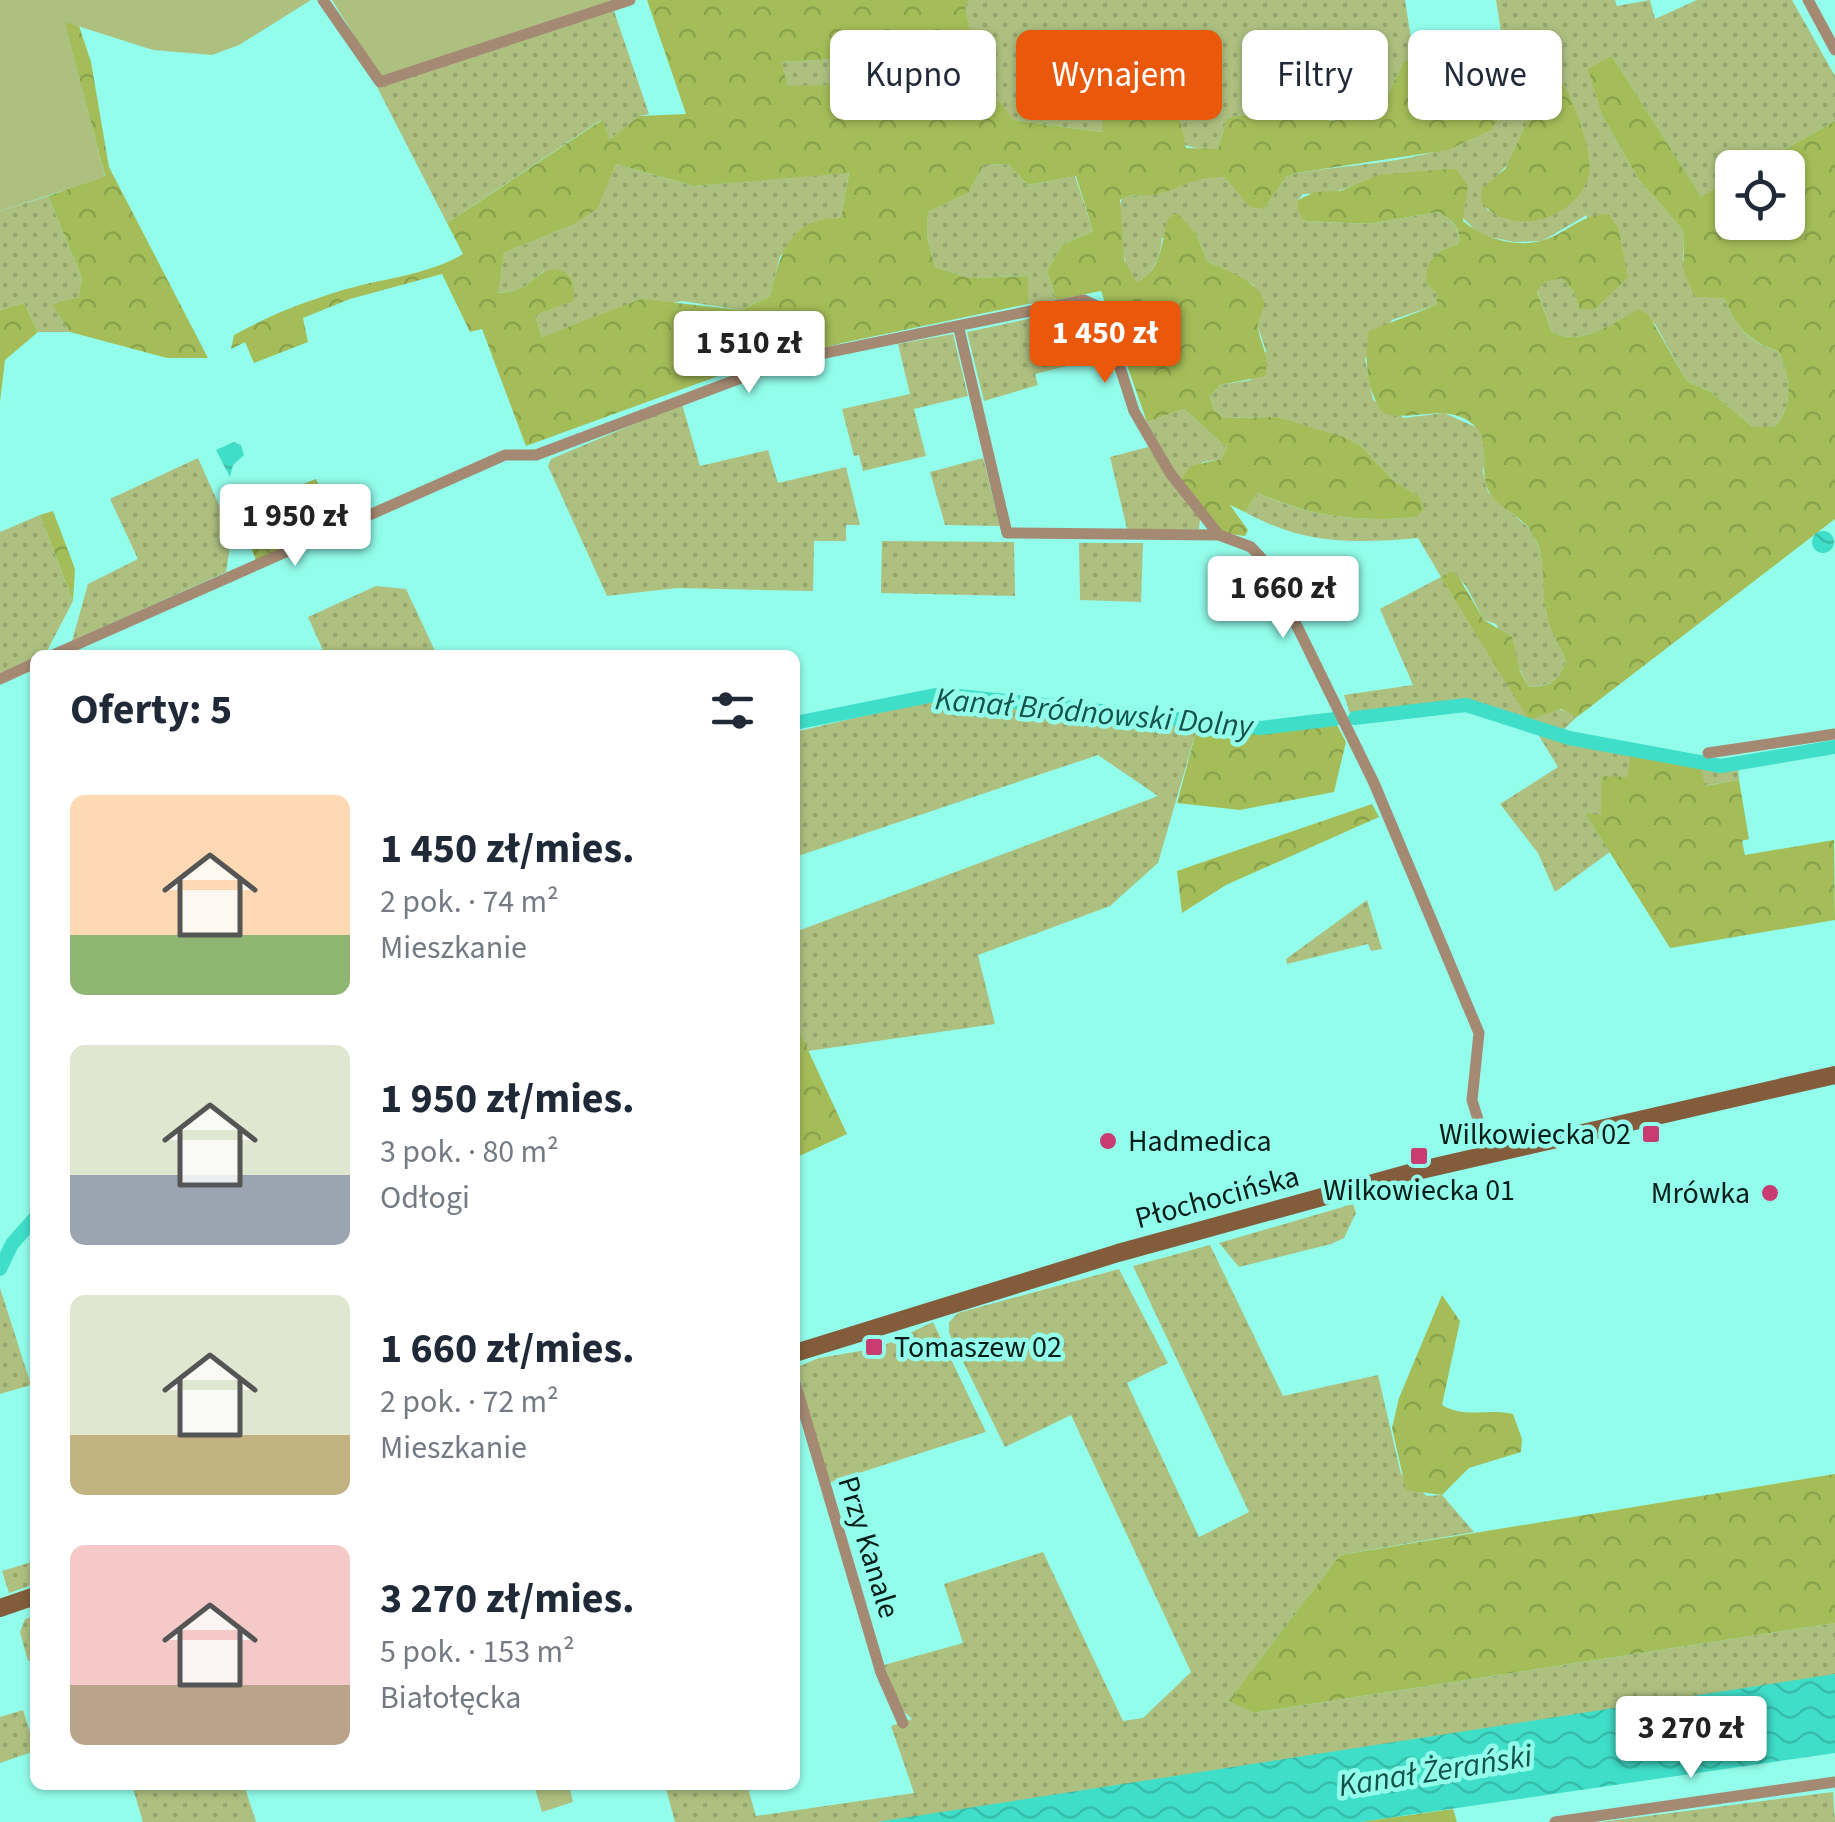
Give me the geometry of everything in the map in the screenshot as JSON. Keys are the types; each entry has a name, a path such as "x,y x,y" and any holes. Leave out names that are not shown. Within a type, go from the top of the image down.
{"main road":[{"name":"Płochocińska","path":"800,1351 1118,1253 1489,1155 1835,1076"},
{"path":"1,1605 30,1597"}],"street":[{"path":"323,0 380,82 630,0"},
{"path":"1808,0 1835,50"},
{"path":"64,650 505,456 536,455 786,361 959,329 1084,300 1101,308 1134,411 1170,474 1219,534"},
{"path":"959,329 1008,533 1219,534 1251,547 1266,562 1376,788 1480,1033 1472,1100 1489,1155"},
{"path":"0,679 30,665"},
{"path":"1708,752 1835,734"},
{"name":"Przy Kanale","path":"800,1399 881,1673 903,1723"},
{"path":"1555,1822 1835,1782"}],"shaded area":[{"path":"0,0 311,0 239,45 212,55 153,50 65,22 105,177 0,211"},
{"path":"332,0 622,0 381,78"},
{"path":"1405,0 1410,30 1408,60 1388,94 1388,30 1242,30 1242,115 1227,118 1218,149 1207,149 1171,138 1147,120 1222,120 1222,30 1016,30 1016,120 1143,120 1102,132 1012,120 996,113 996,30 969,30 965,3"},
{"path":"1496,0 1615,0 1617,6 1650,0 1655,19 1697,0 1792,0 1835,76 1835,121 1783,150 1715,150 1715,189 1701,198 1612,56 1602,115 1639,180 1683,230 1683,260 1708,295 1724,298 1744,332 1779,352 1786,372 1788,400 1775,427 1753,427 1711,392 1687,381 1655,324 1638,310 1585,335 1562,336 1552,332 1537,290 1545,282 1562,277 1574,292 1579,309 1587,215 1542,241 1514,242 1480,235 1460,215 1356,185 1331,193 1303,194 1298,200 1305,221 1368,224 1438,212 1456,229 1459,244 1441,253 1426,283 1437,294 1436,305 1392,320 1365,359 1373,400 1404,418 1444,413 1478,428 1486,444 1483,472 1488,492 1533,532 1543,560 1546,613 1566,661 1557,678 1548,684 1529,687 1496,624 1484,620 1466,586 1452,571 1542,716 1563,711 1577,717 1563,730 1709,761 1835,742 1835,750 1738,766 1739,780 1704,786 1627,777 1601,816 1586,814 1610,852 1555,892 1538,853 1500,804 1558,767 1536,731 1468,709 1353,723 1344,695 1413,685 1380,609 1441,577 1418,538 1372,541 1308,536 1245,512 1258,493 1335,516 1415,517 1420,497 1393,480 1361,446 1277,417 1224,418 1214,410 1210,397 1220,385 1251,380 1266,351 1258,327 1254,285 1207,261 1197,235 1162,238 1155,264 1136,283 1126,264 1119,228 1123,196 1157,194 1202,177 1225,177 1264,209 1286,177 1296,173 1429,153 1471,139 1494,120 1528,120 1510,161 1499,174 1487,210 1516,217 1540,216 1559,209 1573,195 1581,177 1583,154 1580,130 1562,81 1562,30 1501,30"},
{"path":"613,8 649,114 639,116 610,139 601,120 447,223 377,87"},
{"path":"830,59 830,86 788,87 780,62"},
{"path":"616,164 694,186 849,172 841,218 780,256 770,296 741,310 682,301 587,321 542,337 535,315 544,271 519,291 497,293 504,253 572,225"},
{"path":"1008,164 1028,185 1075,176 1093,231 1062,245 1047,271 1056,300 1028,304 1028,276 969,278 935,267 927,236 928,212 968,193 984,165"},
{"path":"48,196 82,278 80,297 53,304 70,332 38,332 24,303 0,310 0,211"},
{"path":"1089,306 1098,313 1106,356 1035,374 1038,385 984,401 967,332"},
{"path":"953,334 968,396 914,409 926,456 863,471 859,455 854,456 842,409 910,394 898,344"},
{"path":"682,404 700,466 768,450 778,483 846,467 860,525 846,525 846,541 814,541 813,591 677,588 607,596 548,466 551,459"},
{"path":"1184,409 1227,448 1221,459 1203,462 1180,481 1147,422"},
{"path":"1148,447 1200,519 1199,529 1127,529 1110,457"},
{"path":"198,458 232,534 226,572 72,641 88,584 138,559 110,499"},
{"path":"983,458 1000,526 945,525 930,472"},
{"path":"40,515 73,601 48,650 30,650 30,660 0,673 0,532"},
{"path":"882,541 1014,542 1015,596 881,593"},
{"path":"1079,543 1143,543 1141,602 1080,600"},
{"path":"376,586 406,589 435,650 323,650 308,617"},
{"path":"940,698 1197,728 1158,863 1110,906 978,955 995,1024 808,1051 800,1033 800,930 1158,796 1098,755 800,855 800,731"},
{"path":"1367,900 1382,949 1371,951 1368,944 1287,964 1286,959"},
{"path":"1353,1204 1356,1213 1344,1238 1331,1244 1239,1267 1219,1243"},
{"path":"1210,1245 1283,1396 1378,1375 1401,1474 1427,1496 1442,1495 1474,1532 1340,1555 1230,1701 1253,1713 1835,1623 1835,1675 974,1810 877,1822 675,1822 666,1790 748,1790 756,1816 914,1793 891,1726 912,1719 901,1709 884,1665 963,1643 944,1584 1043,1552 1123,1721 1143,1718 1191,1672 1071,1415 1005,1447 949,1333 949,1322 958,1313 1119,1269 1168,1363 1127,1383 1199,1537 1249,1512 1133,1266"},
{"path":"0,1288 30,1385 0,1394"},
{"path":"933,1322 986,1432 828,1483 800,1366 819,1358 878,1348"},
{"path":"30,1563 30,1586 9,1593 2,1571"},
{"path":"30,1618 28,1661 20,1632 25,1619"},
{"path":"23,1710 30,1732 30,1753 0,1763 0,1717"},
{"path":"133,1790 246,1790 256,1822 143,1822"},
{"path":"535,1790 570,1790 573,1802 542,1812"},
{"path":"1833,1792 1835,1822 1601,1822"}],"green space":[{"path":"647,0 970,0 965,4 969,30 830,30 830,59 781,62 788,86 830,85 830,120 996,120 996,100 1013,120 1102,132 1103,120 1180,120 1186,148 1218,149 1227,118 1242,115 1242,120 1388,120 1388,94 1408,60 1408,120 1497,120 1491,130 1448,150 1296,173 1286,177 1264,209 1250,207 1225,177 1120,200 1124,260 1136,282 1156,264 1168,218 1177,213 1197,235 1207,261 1251,283 1262,297 1264,308 1258,328 1266,357 1265,376 1220,385 1210,397 1214,410 1224,418 1277,417 1343,437 1361,446 1393,480 1420,497 1423,510 1415,517 1335,516 1258,493 1245,512 1230,505 1248,530 1245,536 1223,533 1180,481 1190,466 1221,459 1227,448 1184,409 1147,422 1101,291 1056,300 1047,271 1062,245 1093,231 1076,176 1028,185 1008,164 984,165 968,193 928,212 927,236 935,267 969,278 1028,276 1028,304 842,343 721,375 526,446 482,329 470,332 442,274 350,299 303,318 308,342 254,363 245,342 231,349 234,335 278,313 342,290 425,270 463,254 447,223 602,120 610,139 639,116 686,114","holes":["616,164 694,186 849,173 841,218 824,219 799,231 783,252 770,296 741,310 641,299 542,337 535,315 573,301 574,286 568,275 550,270 519,289 498,293 504,253 572,225 597,209"]},
{"path":"64,21 79,26 91,62 109,167 208,358 167,358 70,332 52,304 79,297 82,278 48,196 105,176"},
{"path":"1612,56 1701,197 1715,189 1715,240 1805,240 1805,150 1783,150 1835,121 1835,519 1577,717 1561,709 1529,720 1441,577 1452,571 1458,576 1484,620 1512,637 1520,671 1529,687 1548,684 1560,674 1566,661 1547,617 1542,563 1534,536 1490,494 1483,441 1474,426 1445,413 1383,413 1368,374 1369,331 1436,305 1437,294 1426,283 1428,268 1439,253 1459,244 1457,229 1438,212 1368,224 1305,221 1298,211 1298,200 1315,192 1340,191 1379,175 1456,169 1468,185 1463,221 1501,240 1544,240 1583,220 1609,214 1618,228 1628,277 1595,309 1579,309 1574,292 1562,278 1545,282 1537,291 1552,332 1573,337 1585,335 1638,309 1648,314 1687,381 1711,392 1753,427 1775,427 1788,400 1786,372 1779,352 1744,332 1724,298 1695,297 1684,272 1683,230 1639,180 1602,115 1588,69"},
{"path":"1562,81 1580,121 1588,152 1589,174 1583,190 1558,213 1541,219 1508,219 1493,213 1481,201 1482,189 1505,169 1528,120 1562,120"},
{"path":"24,303 38,332 5,360 0,402 0,310"},
{"path":"316,479 327,505 354,517 256,560 235,511"},
{"path":"53,511 75,569 73,601 40,515"},
{"path":"1337,725 1346,742 1334,792 1240,810 1177,803 1197,728 1265,733"},
{"path":"1631,755 1701,769 1705,786 1739,780 1749,839 1742,841 1745,855 1834,840 1835,920 1670,948 1585,813 1601,815 1602,776 1627,777"},
{"path":"1372,804 1379,817 1226,885 1182,913 1177,871"},
{"path":"800,1033 847,1134 800,1156"},
{"path":"1442,1295 1460,1321 1442,1405 1460,1411 1513,1414 1522,1439 1521,1452 1469,1468 1442,1495 1406,1490 1392,1428 1399,1398"},
{"path":"1835,1474 1835,1623 1253,1713 1229,1701 1340,1555"},
{"path":"1453,1809 1457,1822 1360,1822"}],"water":[{"path":"234,442 241,445 244,455 233,465 230,477 216,450"},
{"path":"1823,531 1831,534 1831,550 1823,553 1815,550 1812,542 1815,534"},
{"name":"Kanał Żerański","path":"1835,1674 1835,1753 1360,1822 877,1822"}],"waterway":[{"name":"Kanał Bródnowski Dolny","path":"800,722 940,694 1261,728 1335,719"},
{"name":"Kanał Bródnowski Dolny","path":"1355,718 1466,705 1569,738 1721,766 1835,747"},
{"name":"Kanał Bródnowski Dolny","path":"0,1269 12,1244 30,1224"}],"place":[{"name":"Wilkowiecka 02","path":"1651,1134"},
{"name":"Hadmedica","path":"1108,1141"},
{"name":"Wilkowiecka 01","path":"1419,1156"},
{"name":"Mrówka","path":"1770,1193"},
{"name":"Tomaszew 02","path":"874,1347"}]}
